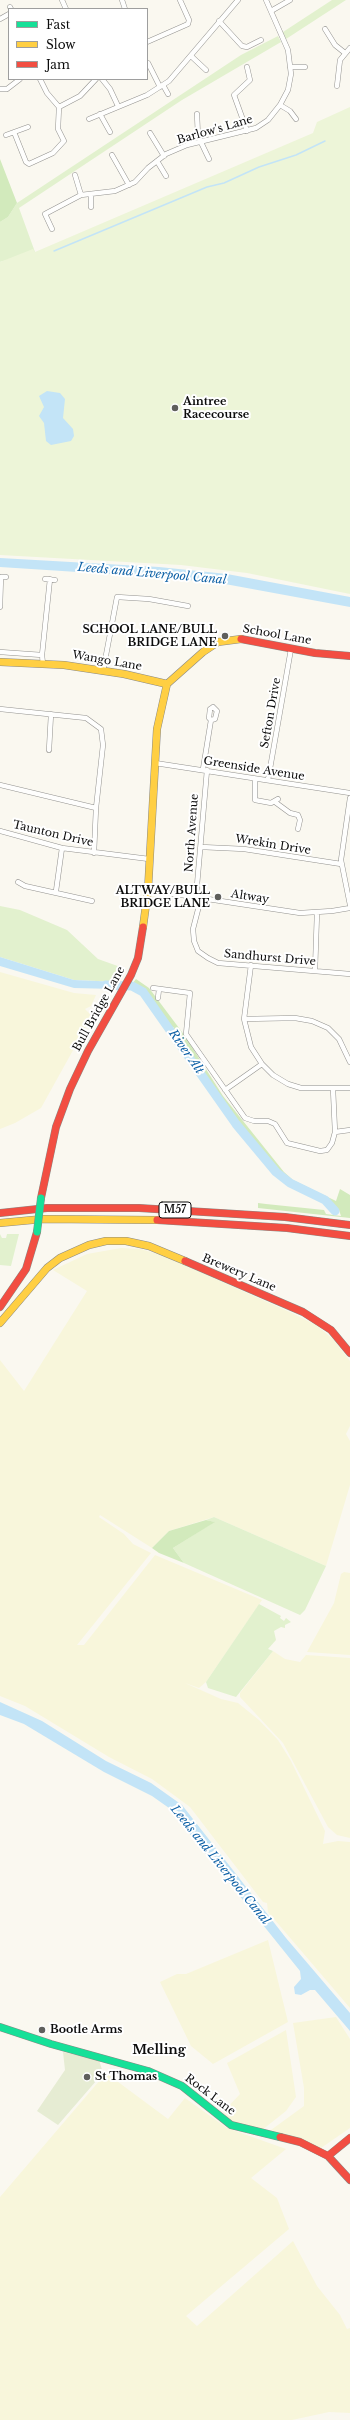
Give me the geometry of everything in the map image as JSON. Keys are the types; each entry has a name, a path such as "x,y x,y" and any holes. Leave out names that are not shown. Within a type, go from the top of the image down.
{"main road":[{"name":"School Lane","path":"167,684 203,652 218,642 236,638 291,649 350,656"},
{"name":"Wango Lane","path":"0,662 43,664 103,671 167,684"},
{"name":"Bull Bridge Lane","path":"0,1307 16,1286 26,1269 37,1232 41,1198 56,1128 68,1096 88,1051 128,981 138,958 148,890 158,719 167,684"},
{"name":"M57","path":"0,1213 47,1208 139,1208 285,1217 350,1225"},
{"name":"M57","path":"0,1223 43,1219 140,1219 287,1228 350,1236"},
{"name":"Brewery Lane","path":"0,1323 47,1268 74,1251 106,1241 126,1241 150,1246 303,1312 331,1330 350,1353"},
{"name":"Rock Lane","path":"0,2026 47,2042 148,2071 182,2086 231,2125 300,2142 328,2156 350,2180"},
{"path":"328,2156 350,2138"}],"street":[{"path":"148,42 188,24 189,20 180,0"},
{"path":"89,119 162,86 191,56 238,0"},
{"name":"Barlow's Lane","path":"52,230 45,214 81,195 115,191 129,185 164,156 200,141 256,128 268,120 280,105 288,90 290,68 288,50 266,0"},
{"path":"271,11 290,0"},
{"path":"219,21 242,46 247,47 261,40"},
{"path":"325,29 335,46 345,53"},
{"path":"337,86 340,60 350,48"},
{"path":"191,56 206,70"},
{"path":"148,63 168,94"},
{"path":"247,67 250,80 234,95 247,131"},
{"path":"290,68 305,67"},
{"path":"0,89 7,89 19,80"},
{"path":"14,132 26,162 33,164 46,156 64,141 58,129 59,106 47,93 40,80"},
{"path":"59,106 80,96 95,80"},
{"path":"103,80 110,89 118,106"},
{"path":"280,105 290,111 296,119"},
{"path":"100,114 110,132"},
{"path":"197,114 198,136 209,159"},
{"path":"6,135 28,127"},
{"path":"150,133 164,156"},
{"path":"112,154 129,185"},
{"path":"157,161 166,176"},
{"path":"75,176 81,195"},
{"path":"91,194 91,206"},
{"path":"0,607 1,577 6,576"},
{"path":"43,664 42,655 47,579 55,580"},
{"path":"103,671 117,597 149,599 188,606"},
{"name":"Sefton Drive","path":"268,780 291,649"},
{"path":"0,652 42,655"},
{"path":"0,709 86,718 100,729 103,744 96,808 94,853"},
{"path":"49,750 51,714"},
{"name":"North Avenue","path":"196,897 201,847 205,770 212,720"},
{"name":"Greenside Avenue","path":"155,763 350,793"},
{"path":"256,779 255,800 276,801 290,813 298,815 300,820 298,829"},
{"path":"0,786 96,808"},
{"path":"350,798 348,830 341,864 350,906"},
{"name":"Taunton Drive","path":"0,831 62,848 149,859"},
{"name":"Wrekin Drive","path":"201,847 244,849 341,864"},
{"path":"56,892 62,848"},
{"path":"18,882 25,886 92,901"},
{"name":"Altway","path":"148,890 297,913 317,913 350,906"},
{"name":"Sandhurst Drive","path":"201,898 192,929 198,951 218,963 350,974"},
{"path":"315,971 317,913"},
{"path":"251,965 244,1019 251,1047 262,1064 273,1075 288,1084 301,1088 350,1088"},
{"path":"153,988 190,993 186,1034 245,1118 254,1122 268,1121 275,1124 287,1143 320,1151 327,1150 332,1143 335,1132 333,1089"},
{"path":"158,998 160,989"},
{"path":"244,1019 296,1018 312,1021 328,1028 339,1039 350,1062"},
{"path":"225,1090 262,1064"},
{"path":"335,1132 350,1130"}],"shaded area":[{"path":"0,972 74,993 96,995 91,1006 85,1009 92,1016 41,1108 15,1123 0,1129"},
{"path":"121,1248 140,1249 162,1255 292,1313 316,1325 333,1339 350,1361 350,1426 346,1434 350,1441 350,1485 326,1566 214,1517 169,1531 152,1548 100,1515 99,1517 124,1534 133,1544 151,1553 77,1645 84,1645 155,1555 262,1600 206,1682 199,1688 185,1683 221,1699 238,1703 259,1720 278,1740 291,1761 325,1831 323,1844 338,1841 350,1842 350,2008 268,1912 267,1903 263,1902 190,1807 152,1779 109,1757 25,1706 0,1696 0,1360 24,1391 87,1291 53,1270 87,1254"},
{"path":"344,1572 350,1573 350,1655 307,1652 334,1603 341,1574"},
{"path":"273,1651 285,1659 300,1662 306,1655 350,1658 350,1838 337,1835 328,1827 283,1743 240,1697 240,1693"},
{"path":"268,1940 288,2022 213,2064 191,2046 160,1982 177,1974 186,1974"},
{"path":"336,2017 350,2039 350,2128 321,2148 271,2130 304,2106 304,2088 293,2023"},
{"path":"286,2030 296,2097 286,2111 262,2130 234,2124 223,2112 240,2094 227,2063"},
{"path":"106,2073 168,2119 185,2098 227,2128 286,2149 251,2178 277,2198 289,2229 186,2316 197,2326 293,2241 317,2286 340,2315 347,2329 350,2328 350,2413 329,2412 292,2420 0,2420 0,2197"}],"green space":[{"path":"332,0 346,0 286,39 283,32"},
{"path":"278,36 281,42 182,100 19,208 35,252 0,262 0,222 8,217 17,203 241,55"},
{"name":"Aintree Racecourse","path":"350,107 350,594 247,573 181,565 0,555 0,262 33,249 35,252 313,133 317,122"},
{"path":"0,159 17,203 8,217 0,222"},
{"path":"0,906 20,910 67,930 98,959 126,969 120,982 74,980 0,957"},
{"path":"136,979 149,988 185,1036 223,1096 284,1172 293,1180 336,1201 340,1189 350,1195 350,1218 258,1208 258,1203 324,1210 326,1214 341,1216 339,1210 324,1197 290,1181 273,1166 230,1111 172,1029 174,1027 171,1028 144,991 144,987 142,990 131,985"},
{"path":"0,1234 2,1238 6,1238 7,1234 19,1234 11,1266 0,1265"},
{"path":"214,1517 326,1566 305,1610 300,1615 184,1563 173,1548 214,1522 206,1520"},
{"path":"206,1520 215,1522 173,1548 184,1563 159,1553 152,1548 169,1531"},
{"path":"259,1604 281,1616 280,1618 284,1621 286,1618 291,1622 285,1625 285,1628 281,1627 274,1631 276,1640 268,1649 273,1651 236,1697 208,1688 206,1682"},
{"path":"63,2052 99,2060 103,2073 58,2125 37,2111 65,2070"}],"water":[{"path":"47,391 60,393 65,399 63,418 73,429 74,436 71,441 51,445 46,441 44,423 39,416 44,407 39,396"},
{"path":"0,558 159,567 227,574 350,597 350,607 225,584 171,578 0,567"},
{"path":"0,957 74,980 120,982 116,989 74,988 0,966"},
{"name":"Leeds and Liverpool Canal","path":"0,1702 42,1721 106,1761 151,1783 182,1805 286,1938 350,2013 350,2031 315,1990 310,1990 301,1995 295,1994 294,1987 301,1979 300,1971 169,1808 152,1796 104,1772 24,1724 0,1715"}],"waterway":[{"path":"54,251 207,187 224,183 259,167 296,155 325,141"},
{"name":"River Alt","path":"106,985 132,986 143,992 236,1124 276,1172 290,1183 325,1200 335,1211"}],"traffic: fast":[{"path":"37,1232 41,1198"},
{"path":"0,2027 51,2044 148,2071 182,2086 231,2125 280,2137"}],"traffic: slow":[{"path":"143,927 148,890 157,729 167,684 203,652 218,642 241,639"},
{"path":"0,662 64,665 124,674 167,684"},
{"path":"0,1223 43,1219 157,1220"},
{"path":"0,1323 47,1268 60,1258 89,1245 106,1241 126,1241 149,1246 185,1261"}],"traffic: jam":[{"path":"241,639 315,653 350,656"},
{"path":"41,1198 56,1127 70,1089 88,1051 131,975 138,958 143,927"},
{"path":"0,1213 47,1208 139,1208 285,1217 350,1225"},
{"path":"157,1220 287,1228 350,1236"},
{"path":"0,1307 26,1269 37,1232"},
{"path":"185,1261 303,1312 331,1330 350,1353"},
{"path":"280,2137 300,2142 328,2156 350,2180"},
{"path":"328,2156 350,2138"}],"place":[{"name":"Aintree Racecourse","path":"175,408"},
{"name":"SCHOOL LANE/BULL BRIDGE LANE","path":"225,636"},
{"name":"ALTWAY/BULL BRIDGE LANE","path":"218,897"},
{"name":"Bootle Arms","path":"42,2030"},
{"name":"St Thomas","path":"87,2077"}],"district":[{"name":"Melling","path":"159,2050"}]}
